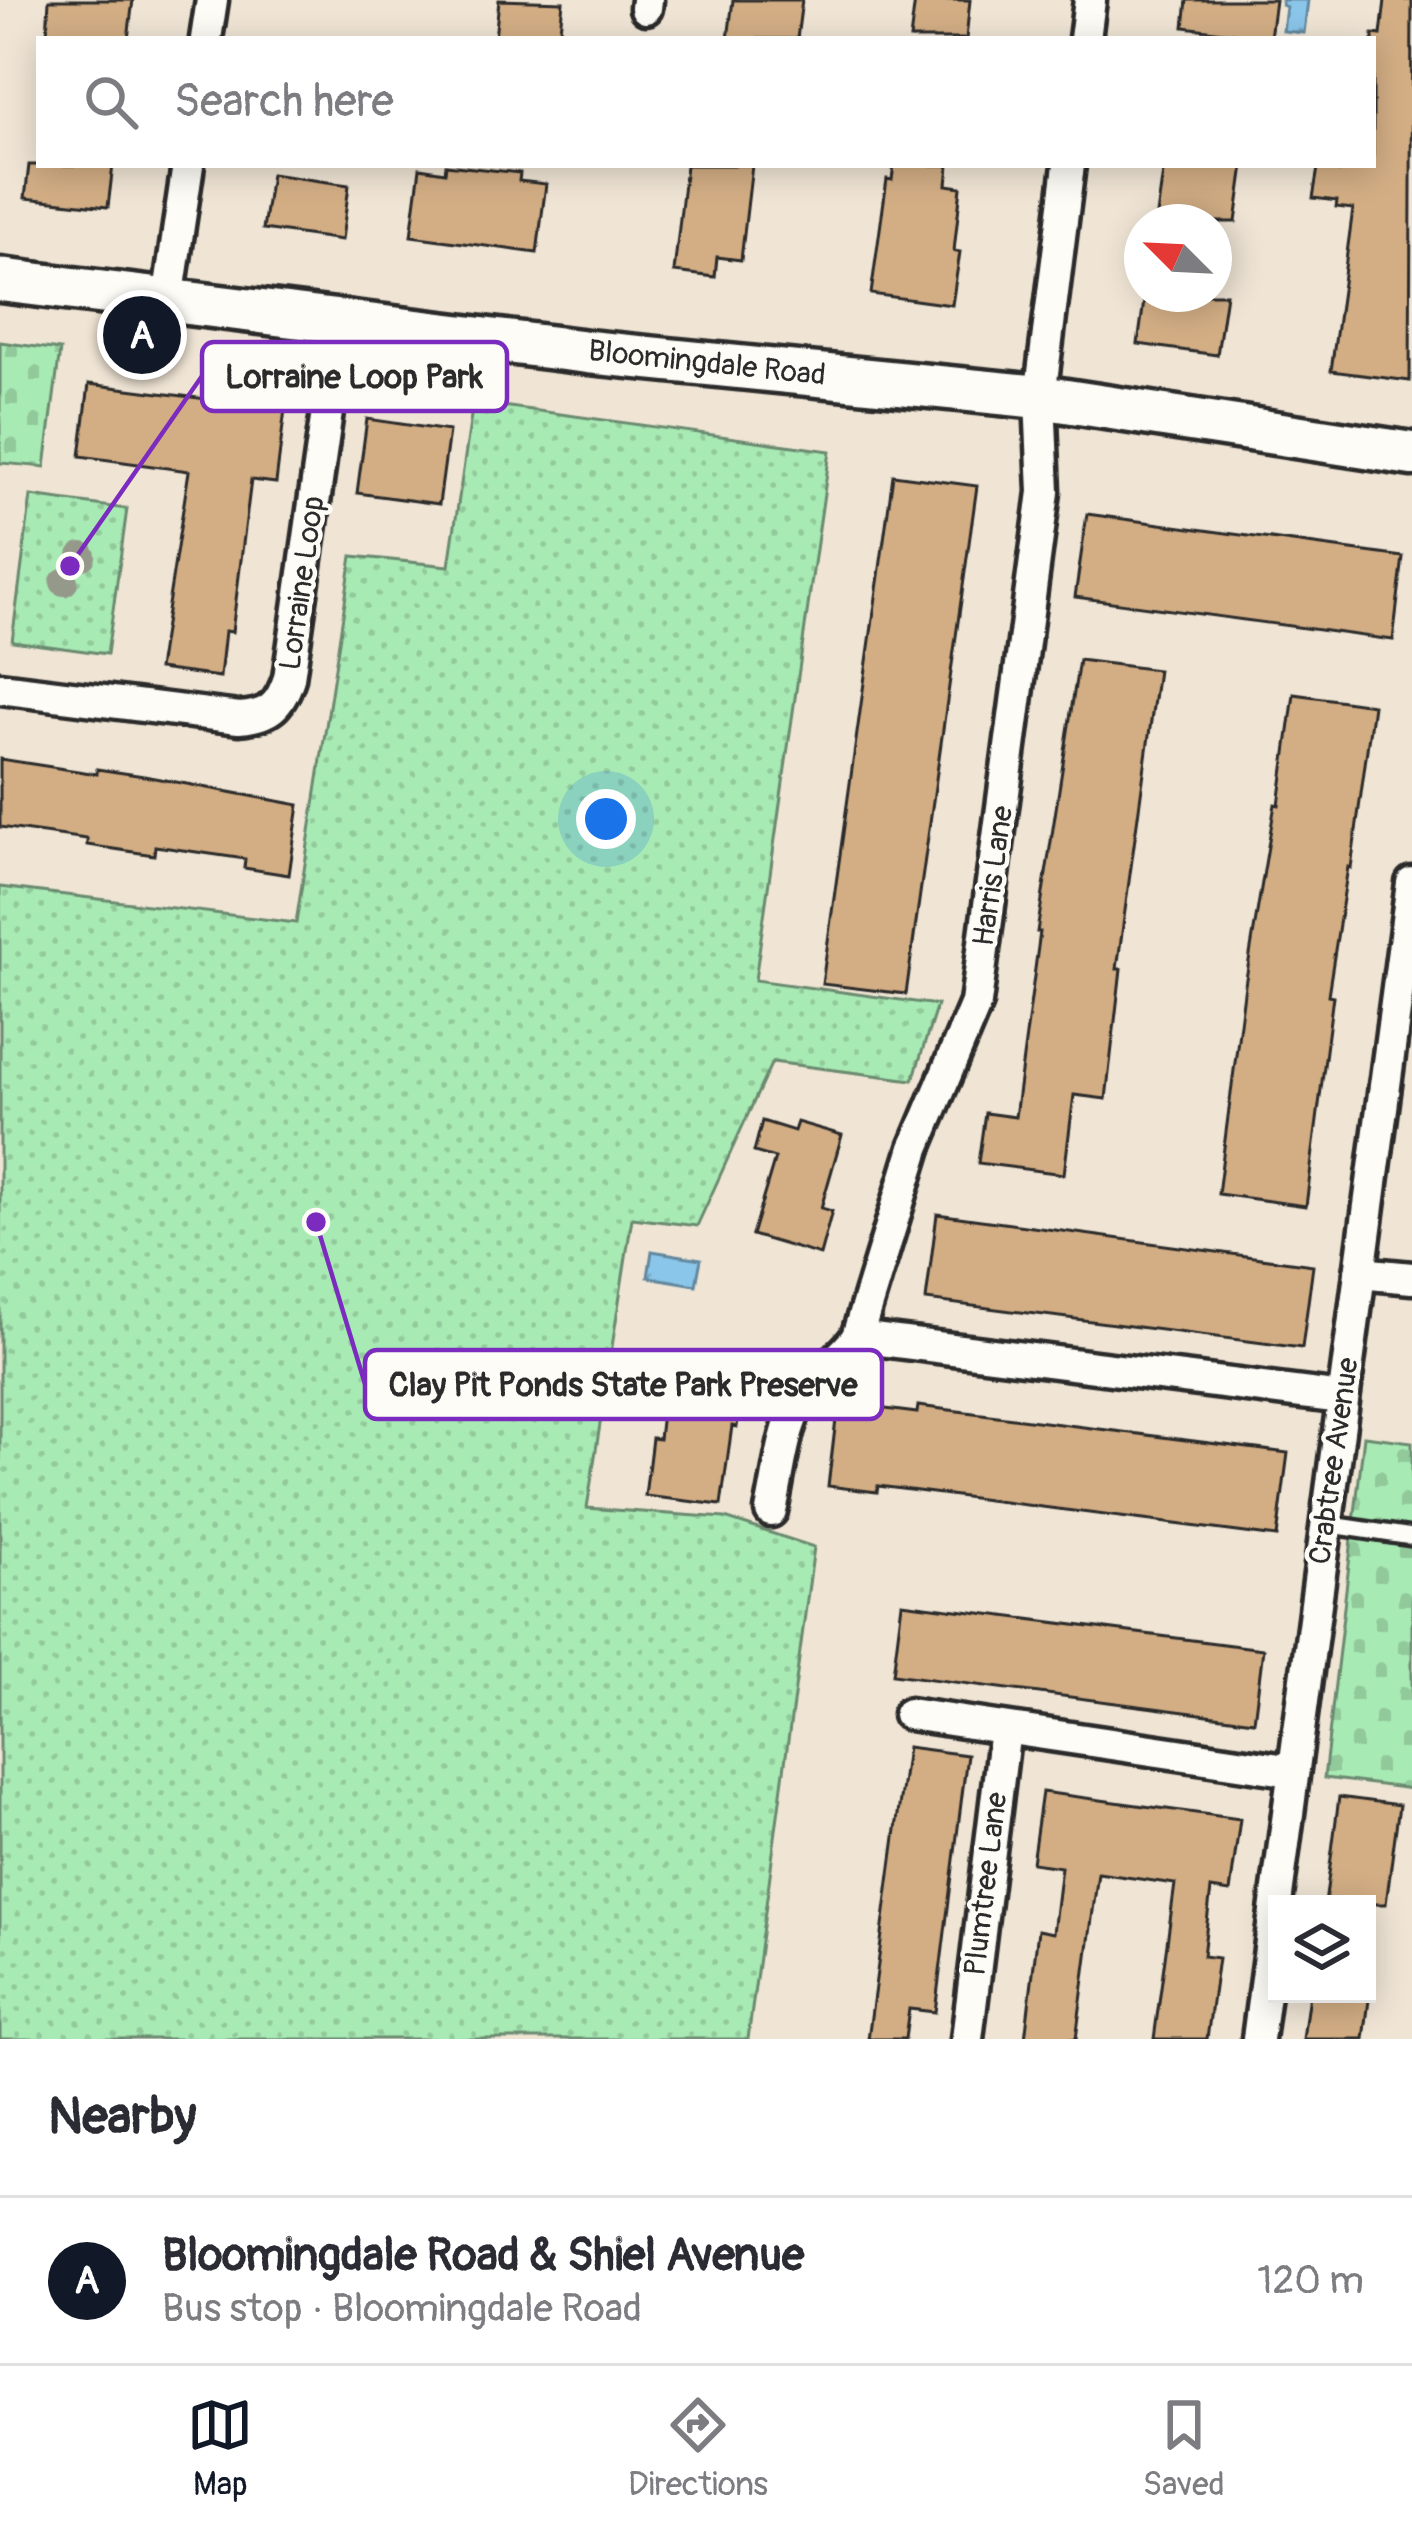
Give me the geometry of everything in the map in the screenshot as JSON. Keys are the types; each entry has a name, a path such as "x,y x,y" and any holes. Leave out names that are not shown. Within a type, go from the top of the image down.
{"street":[{"path":"206,36 212,0"},
{"path":"1085,36 1090,0"},
{"path":"168,300 188,168"},
{"name":"Harris Lane","path":"771,1511 793,1416 812,1382 843,1357 857,1337 915,1148 976,1003 1044,492 1040,397 1070,168"},
{"name":"Bloomingdale Road","path":"0,280 588,352 1040,397 1412,454"},
{"name":"Lorraine Loop","path":"0,688 239,718 272,711 289,677 340,321"},
{"name":"Crabtree Avenue","path":"1258,2039 1412,883"},
{"path":"1360,1274 1412,1278"},
{"path":"857,1337 1342,1399"},
{"path":"910,1714 1293,1771"},
{"name":"Plumtree Lane","path":"967,2039 1005,1729"}],"lane":[{"path":"1325,1524 1412,1537"}],"green space":[{"path":"0,342 60,350 45,467 0,463"},
{"path":"473,402 830,451 755,980 937,1005 913,1080 772,1062 697,1226 632,1218 587,1508 725,1518 814,1547 748,2039 0,2039 0,887 296,923 352,556 449,566"},
{"path":"31,496 127,509 107,654 12,641"},
{"path":"1364,1436 1412,1442 1412,1789 1324,1778"}],"water":[{"path":"1282,0 1308,0 1304,33 1283,31 1286,7"},
{"path":"652,1251 701,1259 696,1285 648,1277"}],"building":[{"path":"49,0 133,0 128,36 47,35"},
{"path":"499,0 563,2 559,36 495,36"},
{"path":"733,0 802,0 797,36 728,36"},
{"path":"915,0 970,0 966,36 910,36"},
{"path":"1187,0 1275,0 1270,36 1184,27"},
{"path":"1385,0 1412,0 1410,381 1331,371 1353,209 1313,198 1318,168 1376,168 1373,34 1381,35"},
{"path":"29,165 113,168 108,207 25,198"},
{"path":"420,168 445,172 446,168 474,168 520,173 519,181 546,184 537,253 411,236"},
{"path":"686,168 752,168 741,260 717,257 715,277 674,272"},
{"path":"894,168 949,168 947,185 961,187 954,251 960,252 952,305 871,294 887,179 892,180"},
{"path":"1164,168 1244,168 1236,222 1232,222 1232,204 1159,204"},
{"path":"271,174 349,185 342,240 263,229"},
{"path":"1142,312 1223,312 1217,355 1138,344"},
{"path":"89,384 285,409 276,483 251,480 232,632 225,631 220,677 158,669 189,471 80,456"},
{"path":"367,419 449,431 439,504 357,493"},
{"path":"893,475 977,486 906,994 822,984"},
{"path":"1087,514 1403,557 1393,640 1075,597"},
{"path":"1079,660 1158,670 1117,969 1121,969 1106,1099 1074,1095 1064,1174 978,1163 985,1113 1015,1117 1037,932"},
{"path":"1294,694 1373,705 1328,995 1333,996 1306,1206 1218,1194 1245,985 1275,804 1279,805"},
{"path":"0,759 144,776 299,805 289,875 244,868 245,859 155,846 154,855 87,845 87,839 0,827"},
{"path":"762,1121 794,1131 797,1122 842,1135 821,1208 832,1211 820,1255 752,1235 775,1158 754,1152"},
{"path":"937,1214 1313,1265 1302,1348 926,1300"},
{"path":"668,1359 745,1369 721,1505 645,1496 652,1438 659,1439"},
{"path":"838,1403 917,1413 918,1406 1288,1453 1277,1537 878,1486 877,1492 828,1486"},
{"path":"902,1603 1263,1649 1254,1721 893,1674"},
{"path":"907,1747 967,1755 935,2012 909,2009 905,2039 868,2039"},
{"path":"1042,1792 1240,1819 1230,1892 1211,1889 1203,1956 1218,1958 1207,2039 1154,2039 1175,1884 1098,1873 1076,2039 1025,2039 1038,1930 1053,1933 1061,1867 1032,1863"},
{"path":"1339,1797 1399,1805 1386,1904 1376,1904 1376,1895 1326,1895"},
{"path":"1308,2003 1369,2003 1364,2039 1303,2039"}],"place":[{"name":"Bloomingdale Road & Shiel Avenue","path":"142,335"},
{"name":"Lorraine Loop Park","path":"70,566"},
{"name":"Clay Pit Ponds State Park Preserve","path":"316,1222"}]}
